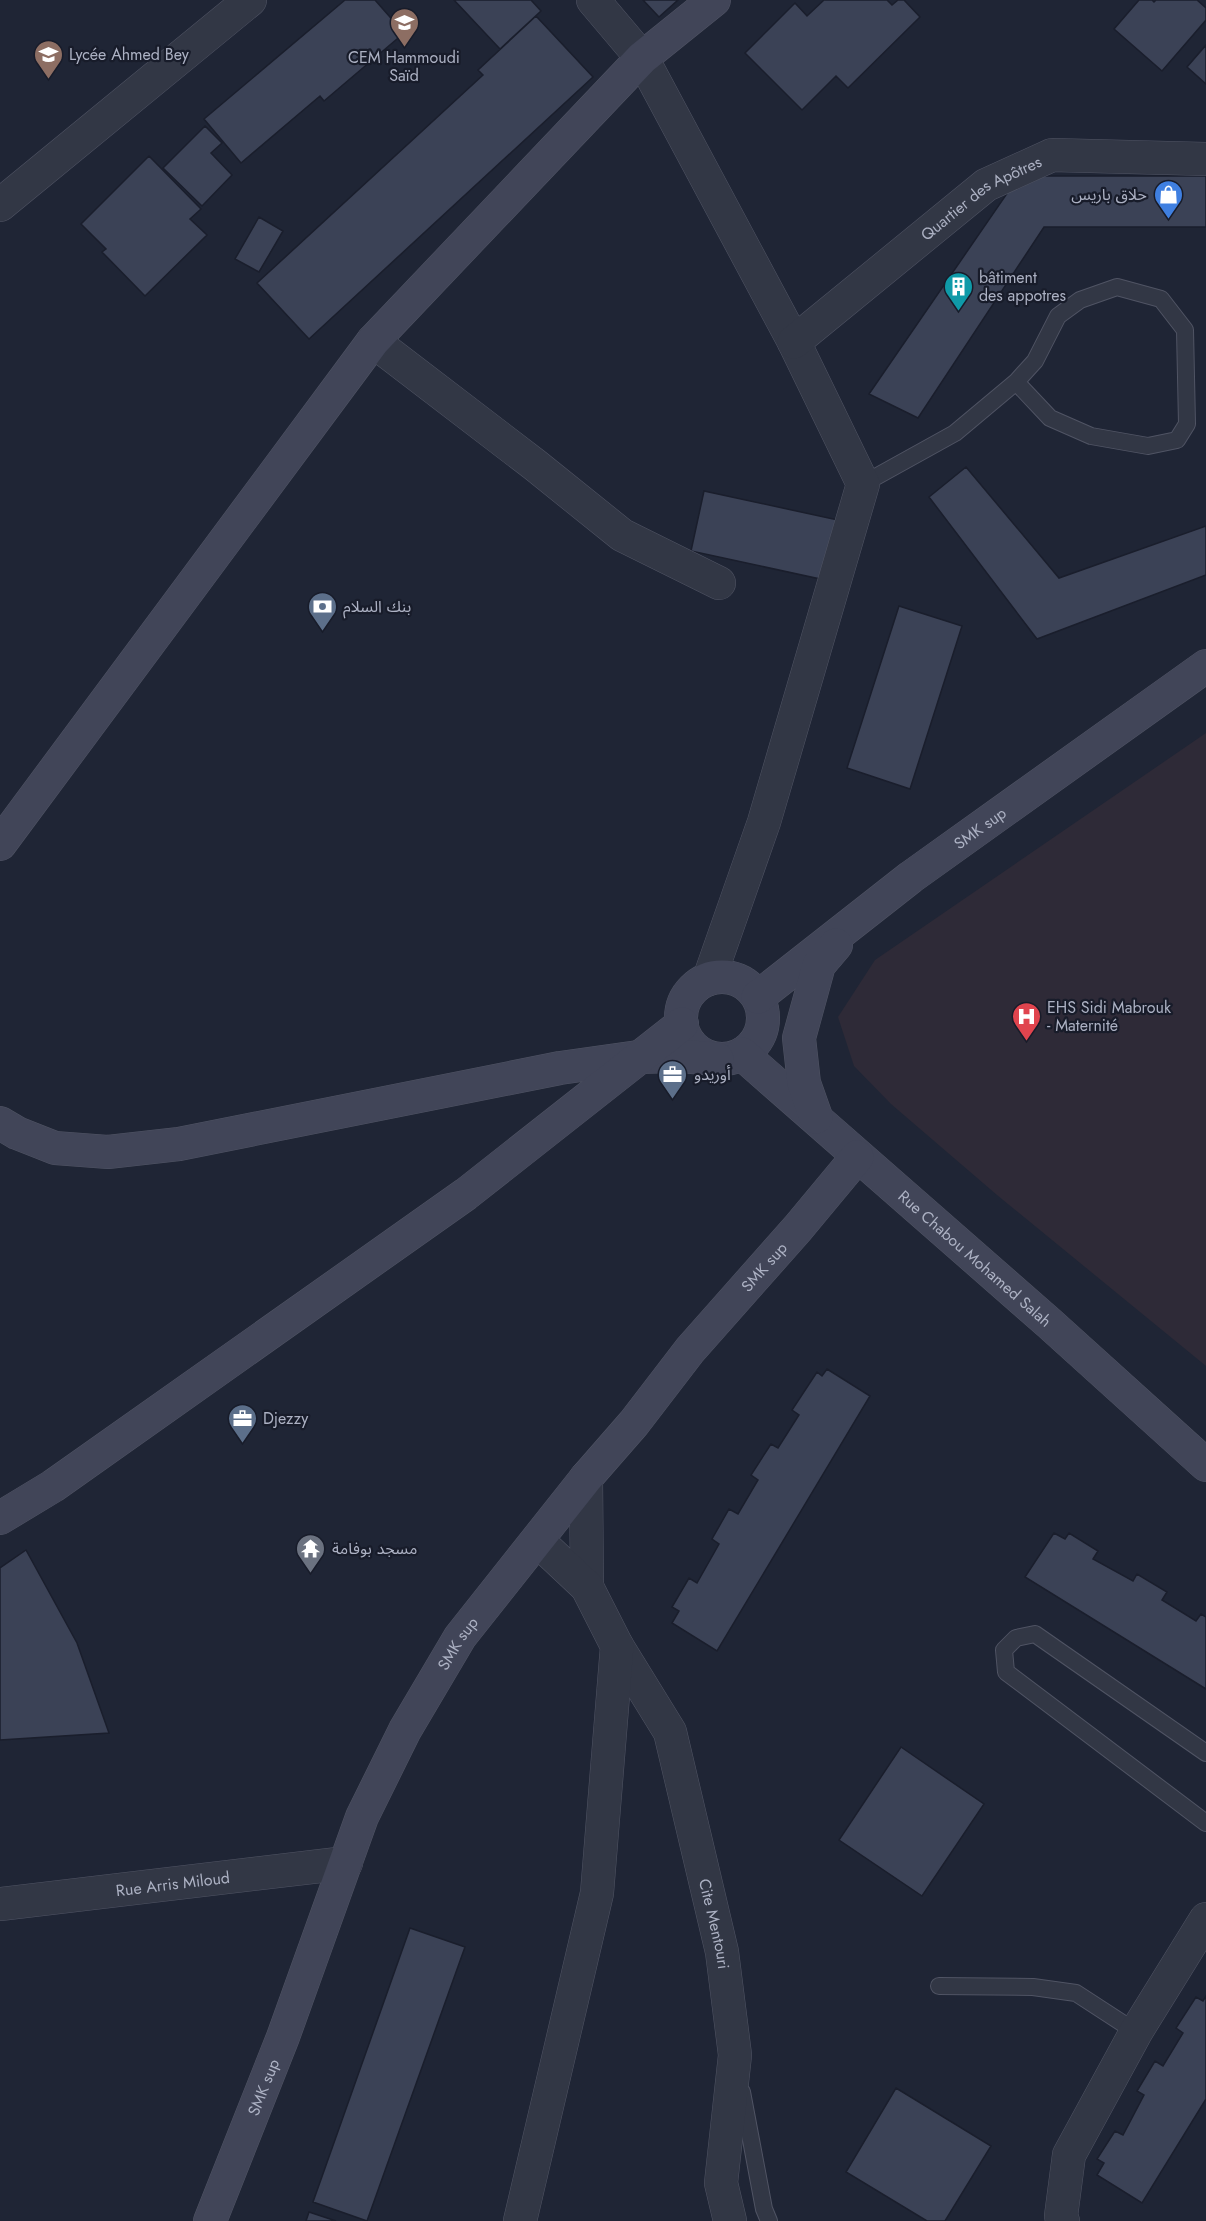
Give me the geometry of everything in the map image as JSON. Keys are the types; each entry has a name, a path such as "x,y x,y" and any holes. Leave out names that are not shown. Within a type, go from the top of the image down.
{"main road":[{"path":"0,844 373,341 642,58 714,0"},
{"name":"SMK sup","path":"758,997 871,907 1206,666"},
{"path":"816,1118 804,1083 799,1038 819,965 871,907"},
{"path":"0,1122 17,1133 55,1148 108,1152 179,1144 560,1068 638,1057 730,1056 753,1046 760,1035 763,1009 758,997 749,987 737,980 723,977 709,979 699,984 684,1002 682,1024 686,1037 694,1048 704,1055 730,1056"},
{"path":"0,1518 54,1486 466,1194 682,1024"},
{"name":"Rue Chabou Mohamed Salah","path":"730,1056 816,1118 857,1157 1049,1323 1206,1465"},
{"name":"SMK sup","path":"210,2221 283,2037 362,1817 405,1730 460,1637 585,1478 634,1422 690,1350 798,1228 857,1157"}],"street":[{"path":"0,205 250,0"},
{"path":"592,0 642,58 794,342 862,484 764,822 709,979"},
{"name":"Quartier des Apôtres","path":"794,342 986,185 1052,155 1206,159"},
{"path":"373,341 622,535 720,584"},
{"name":"Cite Mentouri","path":"585,1478 587,1587"},
{"name":"Cite Mentouri","path":"538,1540 587,1587 617,1646 670,1732 722,1952 735,2055 721,2183 730,2221"},
{"path":"520,2221 597,1893 617,1646"},
{"name":"Rue Arris Miloud","path":"0,1904 346,1863"},
{"path":"1063,2221 1061,2216 1070,2155 1136,2032 1206,1919"}],"lane":[{"path":"862,484 955,433 1016,382 1035,361 1058,316 1080,300 1117,287 1161,299 1185,330 1187,424 1176,440 1148,446 1091,436 1050,418 1016,382"},
{"path":"1206,1753 1035,1634 1016,1638 1004,1650 1006,1672 1206,1823"},
{"path":"939,1986 1033,1987 1076,1993 1136,2032"},
{"path":"735,2055 764,2209 769,2221"}],"shaded area":[{"name":"EHS Sidi Mabrouk - Maternité","path":"1206,733 1206,1366 997,1195 891,1104 854,1066 838,1017 875,960"}],"building":[{"path":"345,0 375,0 404,33 324,101 320,96 241,163 204,119"},
{"path":"454,0 531,0 541,11 500,49"},
{"path":"643,0 678,0 659,17"},
{"path":"824,0 887,0 892,5 898,0 904,0 920,17 848,88 836,76 802,110 745,53 795,3 807,16"},
{"path":"1139,0 1154,2 1156,0 1197,0 1206,8 1206,20 1162,71 1114,29"},
{"path":"536,16 593,77 309,339 257,283 483,75 478,70"},
{"path":"1206,45 1206,84 1187,67"},
{"path":"205,126 222,143 211,153 232,175 202,206 163,168"},
{"path":"149,156 201,209 190,219 207,235 145,296 102,252 106,249 81,224"},
{"name":"bâtiment des appotres","path":"1019,176 1206,176 1206,227 1044,227 918,418 869,394"},
{"path":"259,217 283,231 259,272 235,259"},
{"path":"966,467 1059,578 1206,526 1206,575 1037,639 929,497"},
{"path":"704,491 838,520 825,580 691,551"},
{"path":"899,606 962,626 910,789 847,768"},
{"path":"827,1369 870,1396 717,1651 672,1623 679,1611 672,1607 689,1578 697,1583 719,1544 712,1539 729,1509 738,1514 758,1480 751,1475 771,1444 778,1448 799,1415 792,1410 817,1372 822,1376"},
{"path":"1054,1533 1065,1539 1069,1533 1098,1551 1093,1559 1133,1581 1137,1574 1167,1592 1162,1600 1196,1621 1201,1614 1206,1617 1206,1689 1025,1577"},
{"path":"26,1550 77,1643 109,1733 0,1740 0,1568"},
{"path":"901,1747 984,1804 922,1896 839,1840"},
{"path":"410,1928 465,1947 367,2221 313,2202"},
{"path":"1206,1996 1206,2099 1142,2203 1097,2175 1104,2163 1097,2159 1115,2131 1123,2135 1144,2095 1137,2091 1155,2061 1163,2066 1183,2033 1176,2028 1196,1997 1203,2001"},
{"path":"896,2088 991,2146 945,2221 927,2221 846,2172"},
{"path":"309,2212 336,2221 306,2221"}],"place":[{"name":"CEM Hammoudi Saïd","path":"404,48"},
{"name":"Lycée Ahmed Bey","path":"48,80"},
{"name":"حلاق باريس","path":"1168,220"},
{"name":"bâtiment des appotres","path":"958,312"},
{"name":"بنك السلام","path":"322,632"},
{"name":"EHS Sidi Mabrouk - Maternité","path":"1026,1042"},
{"name":"أوريدو","path":"673,1100"},
{"name":"Djezzy","path":"242,1444"},
{"name":"مسجد بوفامة","path":"311,1574"}]}
